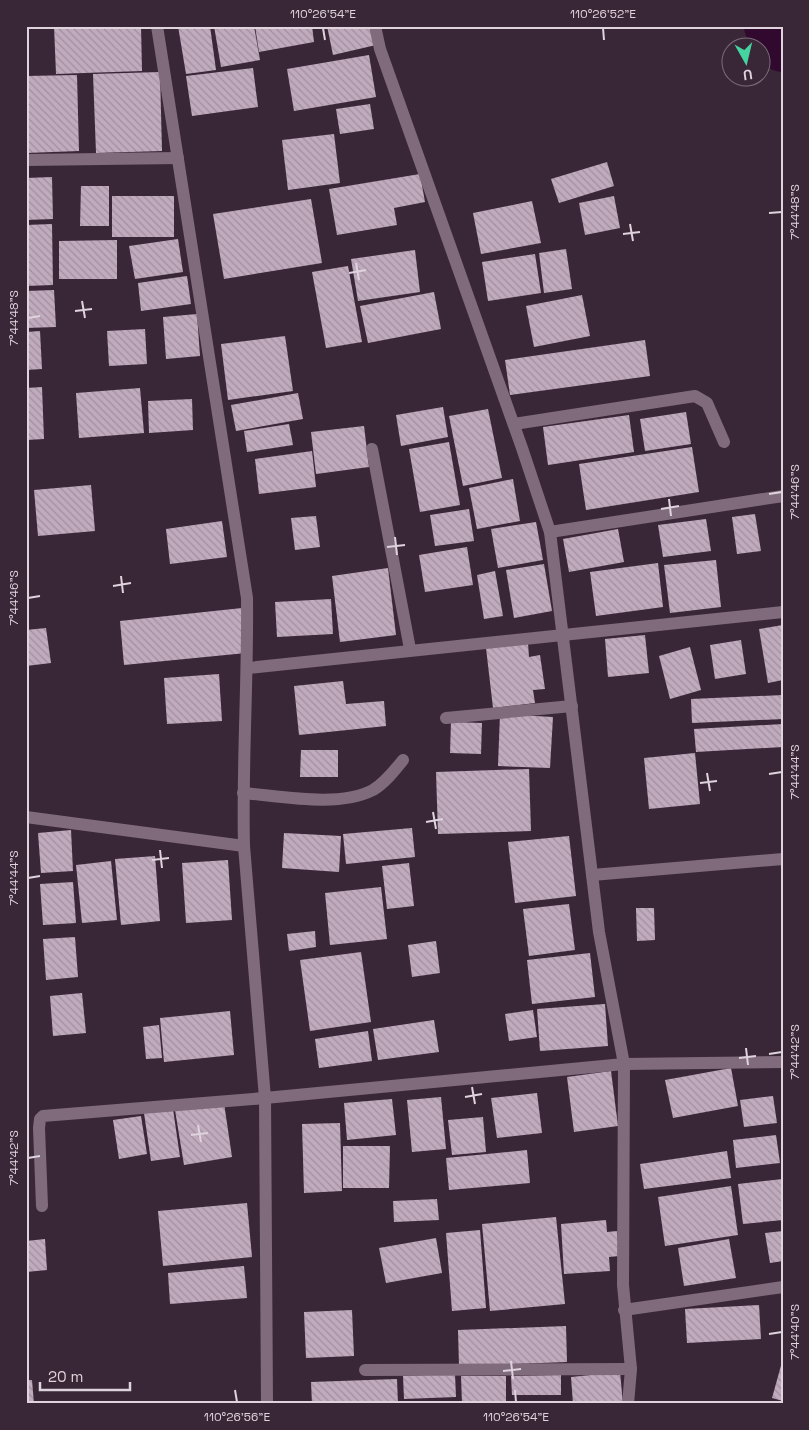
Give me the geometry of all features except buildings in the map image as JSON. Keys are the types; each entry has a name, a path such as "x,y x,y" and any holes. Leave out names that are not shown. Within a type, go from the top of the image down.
{"street":[{"path":"157,26 247,598 248,668 243,793 244,846 265,1098 266,1404"},
{"path":"375,26 380,49 514,424 550,532 599,932 624,1064 624,1310 631,1369 628,1404"},
{"path":"26,160 178,158"},
{"path":"514,424 695,396 707,403 724,442"},
{"path":"372,449 410,649"},
{"path":"550,532 783,496"},
{"path":"248,668 410,649 563,636 783,612"},
{"path":"446,718 572,706"},
{"path":"243,793 328,800 352,797 372,790 389,778 403,760"},
{"path":"26,817 244,846"},
{"path":"592,875 783,859"},
{"path":"42,1206 39,1128 40,1119 43,1116 265,1098 624,1064 783,1062"},
{"path":"624,1310 783,1287"},
{"path":"365,1370 631,1369"}],"waterway":[{"path":"771,26 783,45"}]}
